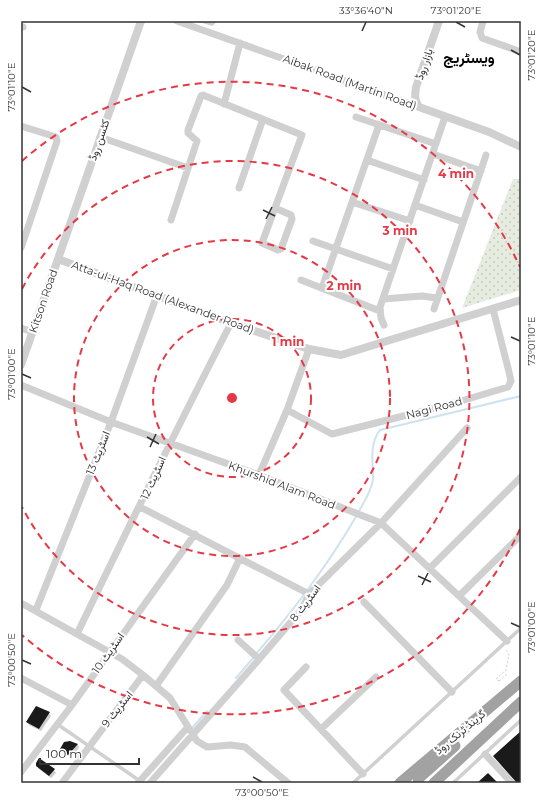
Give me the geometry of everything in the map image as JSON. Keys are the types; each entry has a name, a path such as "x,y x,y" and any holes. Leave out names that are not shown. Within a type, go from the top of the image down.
{"highway":[{"name":"گرینڈ ٹرنک روڈ","path":"400,783 517,685"},
{"path":"418,783 419,778 472,731 517,685"},
{"name":"گرینڈ ٹرنک روڈ","path":"434,783 521,702"},
{"path":"427,783 492,730"}],"street":[{"name":"کٹسن روڈ","path":"58,259 141,21"},
{"name":"Aibak Road (Martin Road)","path":"177,21 419,107 445,118 489,132 521,147"},
{"name":"بازار روڈ","path":"419,107 415,99 416,87 439,21"},
{"path":"483,21 480,32 482,38 521,52"},
{"path":"224,104 240,43"},
{"path":"171,220 197,141 188,133 188,130 201,96 203,95 302,136 275,208 262,243 278,250 281,249 292,219 291,214 275,208"},
{"path":"356,117 436,144"},
{"path":"384,325 380,311 383,299 445,118"},
{"path":"239,188 263,119"},
{"path":"322,288 379,124"},
{"path":"21,126 56,137 57,141 21,248"},
{"path":"100,137 188,168"},
{"path":"433,154 481,171"},
{"path":"434,310 486,155"},
{"path":"367,160 424,180"},
{"path":"352,202 410,222"},
{"path":"415,205 464,222"},
{"path":"313,242 393,269"},
{"name":"Atta-ul-Haq Road (Alexander Road)","path":"58,259 231,323 308,349 341,355 521,300"},
{"name":"Kitson Road","path":"21,365 58,259"},
{"path":"301,280 380,311"},
{"name":"اسٹریٹ 13","path":"36,610 110,422 157,295"},
{"path":"383,299 422,296 437,298"},
{"name":"Nagi Road","path":"287,410 332,434 451,404 508,386 511,381 510,372 493,309"},
{"name":"اسٹریٹ 12","path":"77,634 140,507 169,443 231,323"},
{"path":"21,328 32,332"},
{"path":"259,475 287,410 308,349"},
{"name":"Khurshid Alam Road","path":"21,385 110,422 259,475 381,523 459,596 504,643"},
{"name":"اسٹریٹ 8","path":"150,783 192,736 256,657 302,609 306,593 381,523 467,428"},
{"path":"430,568 521,476"},
{"path":"140,507 195,534 306,593"},
{"name":"اسٹریٹ 10","path":"21,772 72,705 195,534"},
{"path":"459,596 521,535"},
{"path":"156,686 227,585 240,558"},
{"path":"21,602 109,652 143,675 170,698 192,736 207,747 231,745 245,747 288,783"},
{"path":"364,602 452,692"},
{"path":"238,640 256,657"},
{"path":"306,667 284,690 363,774"},
{"name":"اسٹریٹ 9","path":"62,783 143,675"},
{"path":"321,729 376,677"},
{"path":"21,678 72,705"},
{"path":"139,782 185,725"},
{"path":"485,754 512,783"},
{"path":"276,783 282,777"}],"lane":[{"path":"202,21 212,24 215,21"},
{"path":"354,783 521,628"},
{"path":"453,783 521,720"},
{"path":"57,724 139,782"}],"path":[{"path":"504,643 509,654 506,670 496,678 499,681 507,674"}],"shaded area":[{"path":"513,179 521,179 521,290 462,308"}],"building":[{"path":"36,706 50,712 39,729 26,722"},
{"path":"521,731 521,783 517,783 493,756"},
{"path":"70,741 78,744 68,755 60,749 64,742"},
{"path":"39,758 55,769 49,776 36,766"},
{"path":"488,773 498,783 477,783"}],"waterway":[{"path":"359,511 368,496 371,487 373,479 373,447 374,441 380,430 521,396"},
{"path":"256,654 310,587 357,515"},
{"path":"236,678 254,657"},
{"path":"193,727 207,711"}],"district":[{"name":"ویسٹریج","path":"469,57"}]}
